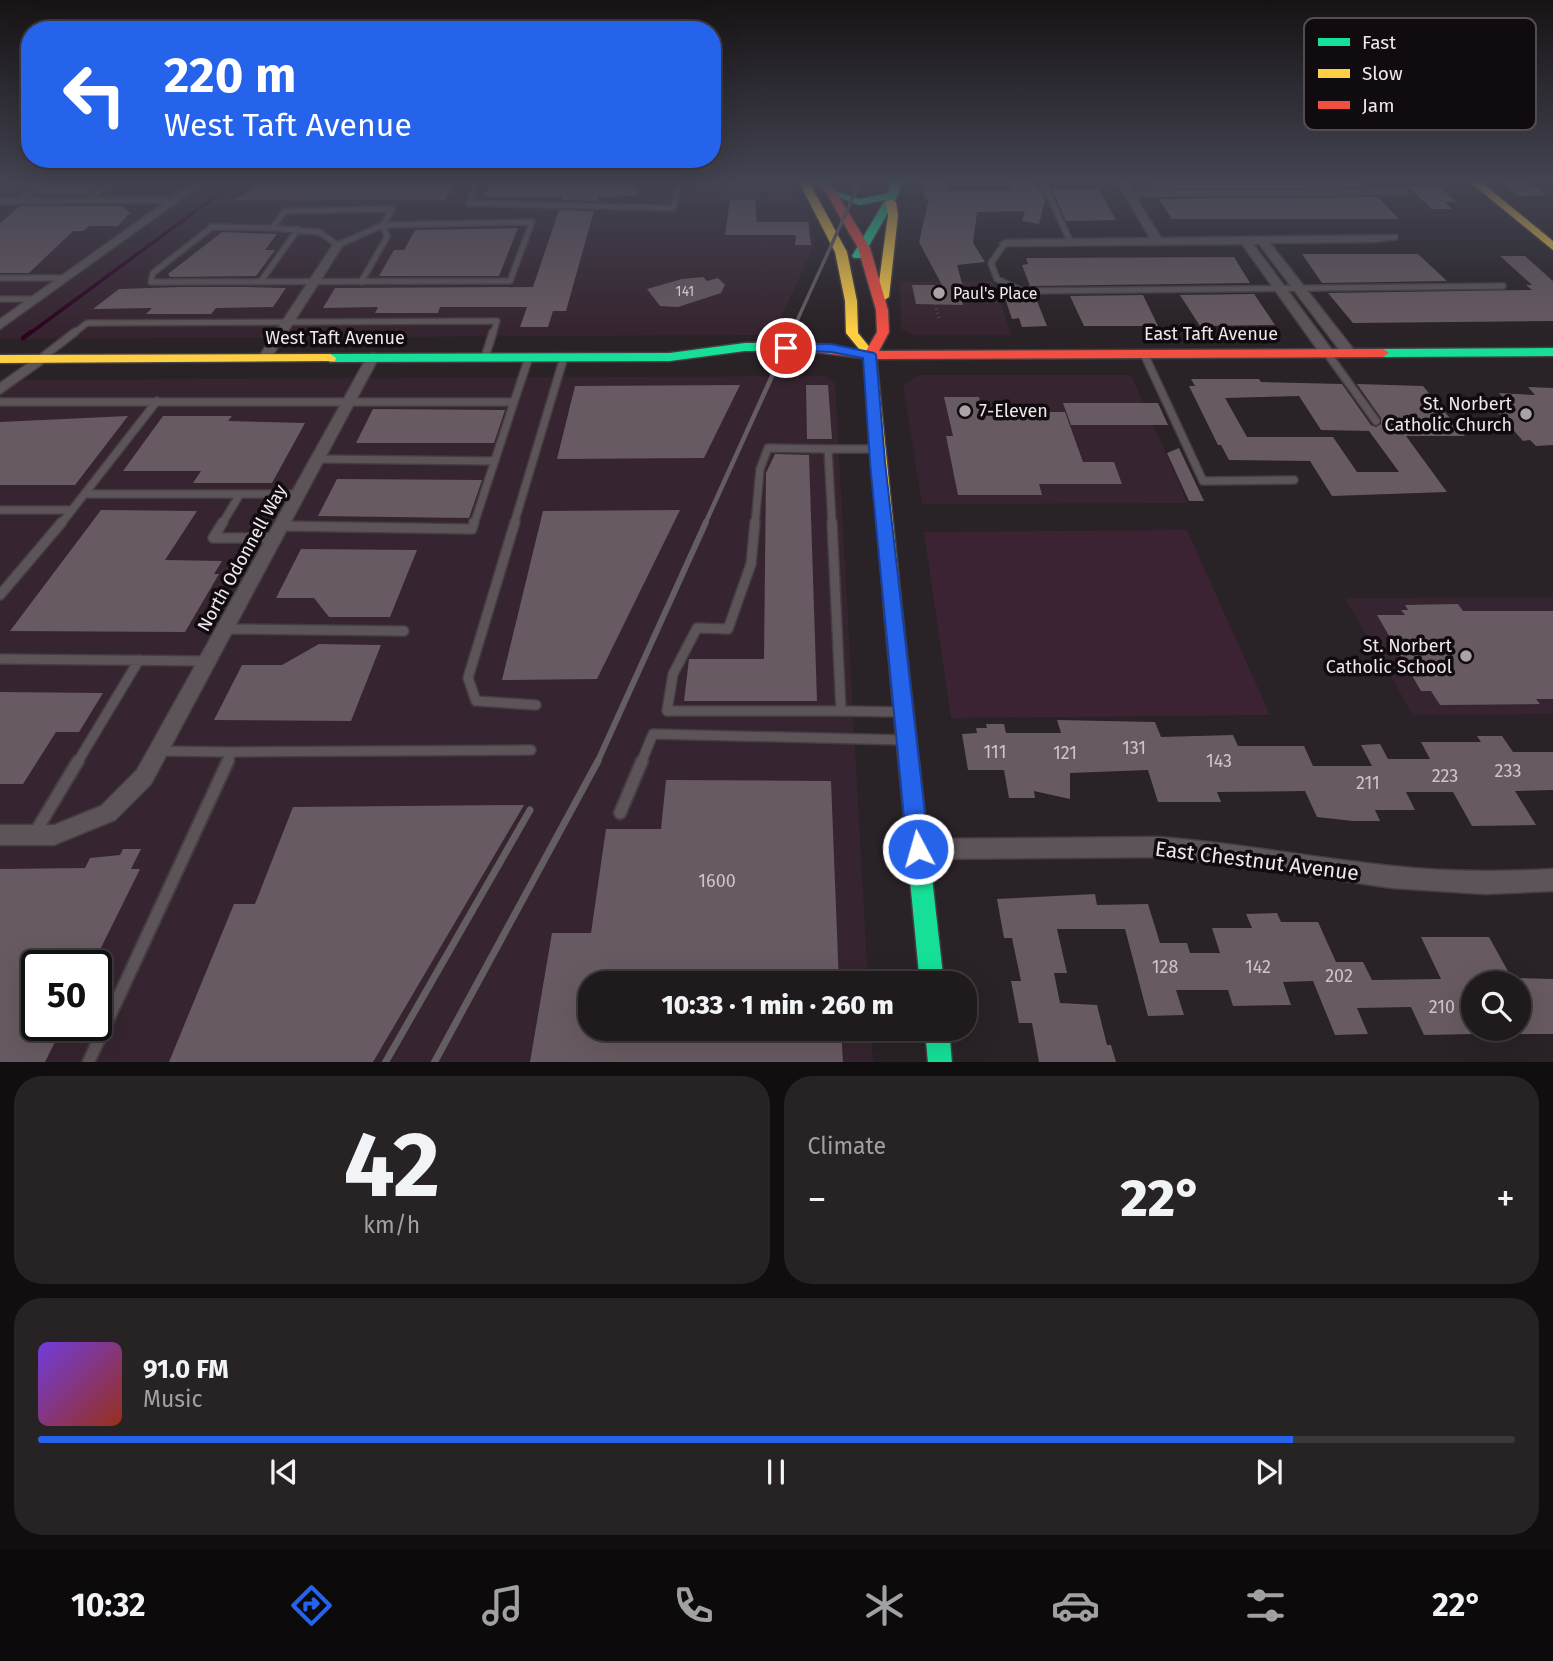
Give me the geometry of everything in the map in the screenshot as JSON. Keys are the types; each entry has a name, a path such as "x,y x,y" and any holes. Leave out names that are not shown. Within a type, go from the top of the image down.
{"main road":[{"path":"831,232 847,272 852,333 870,355"},
{"path":"854,232 864,248 882,310"},
{"path":"847,272 872,232"},
{"path":"891,232 882,310 883,332 870,355 877,449 931,971"},
{"path":"1534,232 1553,247"},
{"name":"West Taft Avenue","path":"670,357 712,348 831,348 870,355"},
{"name":"East Taft Avenue","path":"870,355 1553,352"},
{"path":"818,365 831,365 870,355"},
{"name":"West Taft Avenue","path":"0,359 670,357 709,365 737,365"},
{"path":"938,1041 940,1062"}],"street":[{"path":"0,325 131,232"},
{"path":"1152,232 1157,240"},
{"path":"1005,243 1393,237"},
{"path":"1245,240 1327,353"},
{"path":"1262,240 1349,353"},
{"path":"264,358 338,245"},
{"name":"North Odonnell Way","path":"0,835 54,835 107,813 144,776 373,357"},
{"path":"0,390 40,359"},
{"name":"East Chestnut Avenue","path":"918,849 1158,847 1227,853 1392,877 1485,883 1553,880"}],"lane":[{"path":"206,232 153,273 151,282 510,281 528,232"},
{"path":"261,281 296,232"},
{"path":"315,232 338,245 368,232"},
{"path":"361,282 387,237 385,232"},
{"path":"1066,232 1070,241"},
{"path":"1005,243 991,263 997,279 1022,291 1503,286"},
{"path":"0,278 66,278"},
{"path":"0,299 37,299"},
{"path":"40,359 87,323 497,321 485,357"},
{"path":"1327,353 1376,421"},
{"path":"1144,354 1203,481 1294,480"},
{"path":"240,494 213,538 278,532 472,529 529,357"},
{"path":"536,705 476,701 468,678 564,357"},
{"path":"0,594 36,556 157,401"},
{"path":"0,402 514,402"},
{"path":"877,449 768,448 760,469 751,564 728,629 696,628 673,674 667,711 904,712"},
{"path":"828,449 841,711"},
{"path":"318,459 495,461"},
{"path":"85,494 299,494"},
{"path":"0,510 72,510"},
{"path":"224,629 404,631"},
{"path":"0,659 207,661"},
{"path":"34,835 139,660"},
{"path":"620,813 653,734 906,740"},
{"path":"158,751 531,750"},
{"path":"88,1062 232,752"}],"path":[{"path":"935,304 939,318"}],"shaded area":[{"path":"0,232 813,232 816,241 773,335 0,339"},
{"path":"994,281 1011,335 913,335 901,329 900,282"},
{"path":"918,375 1131,375 1188,503 922,504 903,386"},
{"path":"825,376 835,383 867,971 578,971 578,1041 872,1041 873,1062 0,1062 0,380"},
{"path":"1187,530 1270,715 951,718 924,532"},
{"name":"St. Norbert Catholic School","path":"1553,597 1553,714 1413,715 1345,598"}],"building":[{"path":"0,232 72,232 29,273 0,273"},
{"path":"222,232 277,234 265,250 275,250 256,276 170,277 168,274"},
{"path":"414,232 517,232 499,276 379,276 394,250 404,250"},
{"path":"552,232 588,232 566,311 553,311 548,327 520,327 527,307 440,307 438,313 375,313 378,307 323,308 335,288 533,287"},
{"path":"725,232 809,232 811,245 795,245 796,235 725,235"},
{"path":"921,232 974,232 973,243 985,262 957,265 967,301 962,301 963,305 916,304 912,285 942,285 919,242"},
{"path":"1302,254 1418,254 1447,281 1322,283"},
{"path":"1500,256 1525,256 1553,281 1553,321 1353,323 1328,293 1532,290 1526,285 1532,285"},
{"path":"1234,257 1250,283 1030,286 1022,265 1028,264 1026,258"},
{"path":"703,277 707,281 718,278 725,285 721,293 678,307 660,306 647,289 682,279"},
{"path":"286,288 273,307 216,308 211,314 146,314 152,308 93,309 119,289"},
{"path":"1254,294 1275,325 1200,326 1180,295"},
{"path":"1004,295 1035,296 1047,326 1022,327 1019,318 1012,319"},
{"path":"1143,295 1158,326 1084,326 1070,296"},
{"path":"1191,379 1259,379 1261,382 1342,384 1371,425 1376,427 1381,424 1381,418 1357,384 1423,386 1465,436 1406,436 1447,492 1332,496 1310,461 1229,460 1221,445 1218,445 1189,386 1195,386","holes":["1299,396 1321,430 1369,431 1399,472 1357,472 1333,437 1247,437 1225,398"]},
{"path":"740,385 704,458 557,459 575,386"},
{"path":"806,385 828,385 832,439 807,439"},
{"name":"St. Norbert Catholic Church","path":"1528,387 1553,388 1553,445 1536,446 1530,440 1523,441 1493,407 1501,408 1497,403 1507,403 1499,393 1535,395"},
{"path":"944,397 979,397 982,410 990,412 1065,412 1083,462 1114,462 1122,484 1039,484 1042,495 958,495 946,436 953,436"},
{"path":"1063,403 1158,403 1168,425 1071,425"},
{"path":"373,409 505,410 494,443 356,443"},
{"path":"128,416 75,485 0,485 0,422"},
{"path":"163,416 232,416 228,421 305,423 272,483 193,483 201,471 123,471"},
{"path":"1179,448 1204,501 1189,501 1167,453"},
{"path":"775,454 809,455 817,701 684,701 689,659 764,659 766,473"},
{"path":"337,479 482,480 469,518 318,516"},
{"path":"101,510 197,511 165,560 222,561 214,574 219,574 185,632 10,631"},
{"path":"680,510 597,679 502,680 543,511"},
{"path":"301,549 417,550 390,617 329,617 314,598 276,598"},
{"name":"St. Norbert Catholic School","path":"1458,604 1463,611 1553,611 1553,699 1536,699 1540,704 1440,705 1431,691 1421,691 1377,615 1405,615 1401,610 1408,610 1405,605"},
{"path":"319,644 381,645 351,721 214,720 242,665 282,665"},
{"path":"0,692 103,693 79,732 56,732 23,784 0,784"},
{"path":"1057,720 1155,722 1161,737 1233,735 1238,746 1304,746 1313,766 1372,766 1361,745 1380,744 1388,759 1430,759 1421,742 1481,742 1477,736 1502,736 1513,752 1553,752 1553,790 1515,791 1536,825 1472,826 1453,792 1406,792 1415,810 1375,810 1380,821 1353,821 1317,817 1305,791 1217,792 1221,802 1158,802 1148,770 1070,773 1070,799 1034,791 1035,798 1009,798 1004,770 968,770 962,734 977,733 976,728 987,728 986,724 1004,724 1006,733 1061,733"},
{"path":"666,780 831,781 838,971 578,971 578,1041 842,1041 843,1062 530,1062 552,933 591,933 606,829 661,829"},
{"path":"524,805 373,1062 169,1062 234,904 255,904 293,807"},
{"path":"123,849 141,849 131,869 140,869 100,950 21,950 21,1041 56,1041 45,1062 0,1062 0,869 85,868 90,858 120,855"},
{"path":"1095,894 1097,905 1148,904 1160,943 1187,943 1190,953 1220,953 1212,928 1252,928 1246,914 1277,913 1281,922 1318,922 1336,962 1363,962 1372,980 1441,979 1421,937 1489,937 1508,971 1461,971 1461,1034 1424,1035 1411,1007 1357,1008 1368,1034 1335,1035 1313,981 1283,982 1291,1005 1233,1006 1228,990 1176,990 1184,1015 1148,1016 1125,929 1057,929 1067,973 1054,973 1060,1003 1097,1005 1107,1045 1111,1045 1116,1062 1039,1062 1032,1023 1019,1023 1011,981 1021,981 1012,938 1004,938 997,899"},
{"path":"1531,978 1553,979 1553,1034 1531,1034"}],"waterway":[{"path":"29,334 168,232"},
{"path":"23,338 31,332"}],"railway":[{"path":"791,334 838,232"},
{"path":"705,524 792,332"},
{"path":"597,762 706,522"},
{"path":"435,1062 597,762"},
{"path":"386,1062 530,810"}],"traffic: fast":[{"path":"858,256 872,232"},
{"path":"330,358 670,357 745,347 803,347"},
{"path":"1383,353 1553,352"},
{"path":"894,620 931,971"},
{"path":"938,1041 940,1062"}],"traffic: slow":[{"path":"830,232 841,252 851,301 852,333 870,355 894,620"},
{"path":"883,297 891,232"},
{"path":"1534,232 1553,247"},
{"path":"0,359 330,358"}],"traffic: jam":[{"path":"854,232 864,248 882,310 883,332 870,355"},
{"path":"803,347 870,355 1383,353"}],"place":[{"name":"Paul's Place","path":"939,293"},
{"name":"7-Eleven","path":"965,411"},
{"name":"St. Norbert Catholic Church","path":"1526,414"},
{"name":"St. Norbert Catholic School","path":"1466,656"}],"route":[{"path":"786,348 831,348 870,355 878,462 918,849"}]}
